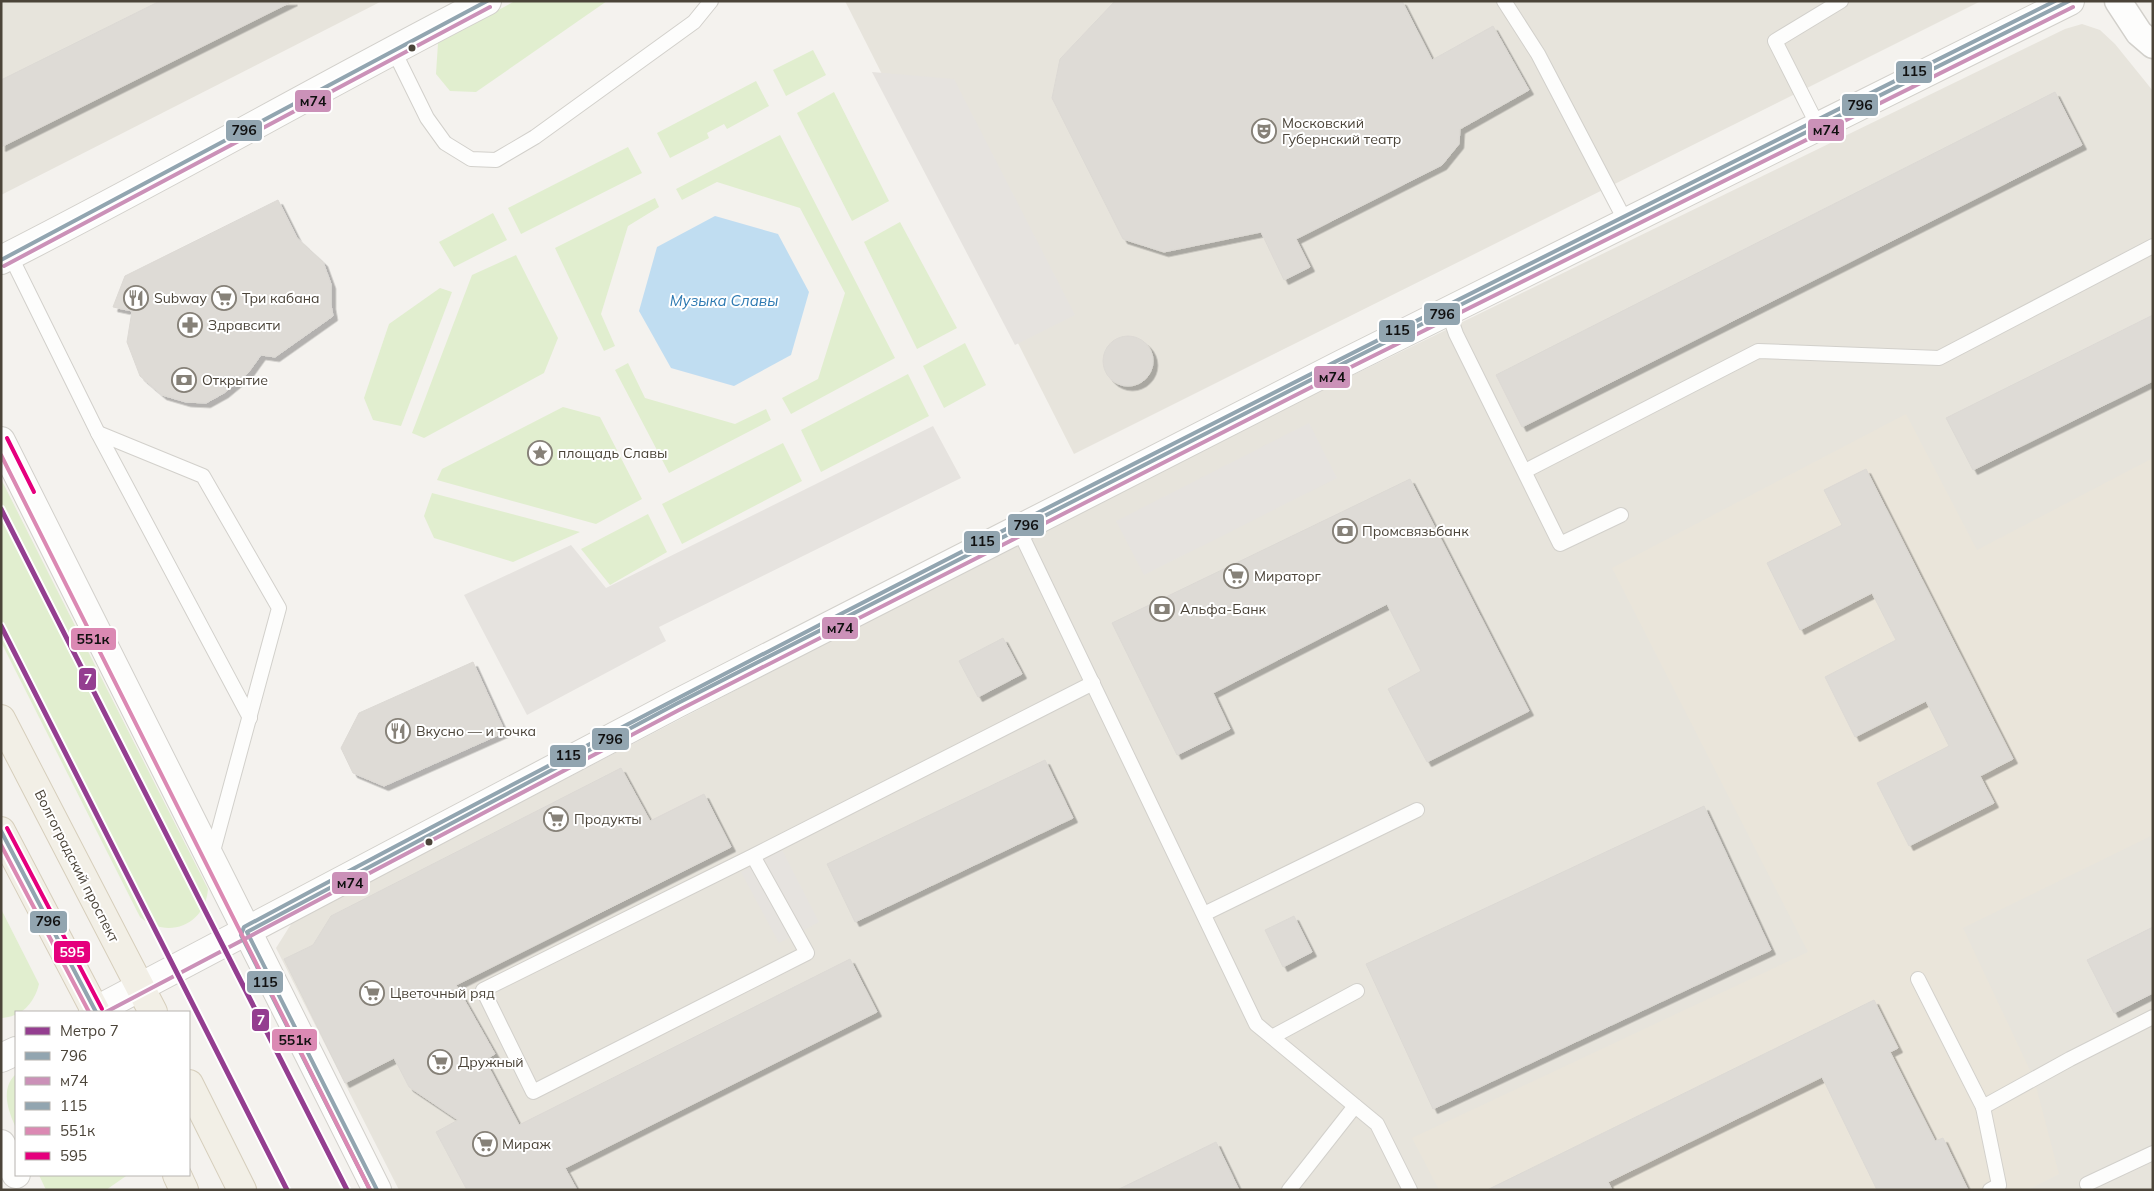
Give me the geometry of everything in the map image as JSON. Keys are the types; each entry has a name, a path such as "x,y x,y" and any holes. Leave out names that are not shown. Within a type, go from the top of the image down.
{"main road":[{"name":"Волгоградский проспект","path":"1,719 152,1011"},
{"path":"1,831 93,1011"},
{"path":"190,1086 242,1190"},
{"path":"177,1176 184,1190"}],"street":[{"path":"6,258 108,205 393,49 487,1"},
{"path":"96,1011 676,704 1448,311 2070,1"},
{"path":"2118,1 2139,33 2153,45"},
{"path":"1,442 377,1190"},
{"path":"1,1058 15,1051"},
{"path":"1,1144 15,1172"},
{"path":"17,1176 24,1190"}],"lane":[{"path":"393,49 427,118 445,143 471,159 496,160 535,137 694,22 711,1"},
{"path":"1504,1 1538,54 1626,222"},
{"path":"1818,126 1775,41 1841,1"},
{"path":"1525,471 1758,351 1939,358 2153,246"},
{"path":"6,258 250,718"},
{"path":"1448,311 1456,334 1560,544 1621,515"},
{"path":"98,433 203,476 279,608 211,859"},
{"path":"1019,530 1256,1024 1377,1124 1410,1190"},
{"path":"753,856 807,953 533,1092 483,990 753,856 1093,683"},
{"path":"1204,914 1417,810"},
{"path":"1918,978 1983,1108 1999,1186 1990,1190"},
{"path":"1272,1037 1358,990"},
{"path":"1983,1108 2070,1059 2153,1017"},
{"path":"1289,1190 1355,1106"},
{"path":"2087,1184 2153,1153"}],"shaded area":[{"path":"1,1 382,1 1,195"},
{"path":"845,1 1981,1 1074,454"},
{"path":"2082,24 2100,30 2115,44 2153,91 2153,1190 399,1190 276,948 293,921 1160,469 2065,29"},
{"path":"872,72 954,79 1075,315 1015,345"},
{"path":"1906,414 1977,550 2153,458 2153,835 1963,928 2034,1079 2059,1174 2027,1190 1439,1190 1412,1138 1808,952 1612,568"},
{"path":"1309,423 1337,478 1144,575 1116,521"},
{"path":"933,426 961,478 659,627 666,641 527,715 464,595 571,545 606,588"},
{"path":"782,850 819,922 779,943 741,872"}],"green space":[{"path":"515,1 607,1 476,92 450,91 436,74 438,43"},
{"path":"813,50 826,75 786,96 773,70"},
{"path":"756,81 769,106 727,129 724,124 707,133 709,138 670,158 657,133"},
{"path":"834,92 889,201 852,221 797,113"},
{"path":"780,135 895,358 791,414 782,398 818,379 845,293 800,208 717,182 682,200 676,189"},
{"path":"628,147 642,173 521,234 508,208"},
{"path":"655,198 659,207 628,226 601,314 615,346 604,351 555,248"},
{"path":"493,213 507,240 454,267 439,242"},
{"path":"900,222 957,328 917,349 864,242"},
{"path":"516,255 558,338 544,373 424,438 412,433 472,275"},
{"path":"440,288 452,292 401,426 373,420 364,398 389,324"},
{"path":"965,343 986,385 944,408 923,366"},
{"path":"628,363 645,398 735,424 766,409 771,420 669,473 615,370"},
{"path":"908,374 929,416 821,472 801,430"},
{"path":"563,407 600,417 642,499 596,524 437,480 442,469"},
{"path":"783,443 802,481 682,544 662,504"},
{"path":"1,479 208,889 200,912 193,920 183,925 173,928 162,927 151,924 140,917 1,642"},
{"path":"432,493 580,532 513,562 434,538 424,516"},
{"path":"648,514 667,552 610,585 581,549"},
{"path":"1,909 39,984 34,998 26,1008 22,1011 15,1011 15,1015 1,1018"},
{"path":"15,1075 15,1126 7,1100 8,1086"},
{"path":"39,1176 126,1176 106,1190 46,1190"}],"water":[{"name":"Музыка Славы","path":"715,216 778,234 809,292 791,355 734,386 671,368 639,311 657,247"}],"building":[{"path":"160,1 293,1 1,147 1,80"},
{"name":"Московский Губернский театр","path":"1115,1 1402,1 1432,60 1493,26 1529,90 1460,129 1459,144 1442,165 1296,239 1310,267 1284,280 1261,232 1164,252 1123,239 1052,98 1060,59"},
{"path":"2055,92 2082,145 1522,427 1496,375"},
{"name":"Три кабана","path":"278,200 297,238 323,262 331,284 333,316 275,357 261,355 248,373 224,393 206,403 186,402 162,395 140,376 127,342 132,311 113,307 125,276"},
{"path":"2153,315 2153,381 1973,470 1946,418"},
{"path":"1123,336 1133,336 1146,343 1153,356 1153,366 1146,379 1133,386 1123,386 1114,382 1107,375 1103,366 1103,356 1107,347 1114,340"},
{"path":"1866,469 2013,759 1980,776 1994,803 1909,846 1877,783 1949,746 1926,701 1855,737 1825,677 1896,640 1872,593 1800,630 1767,563 1842,525 1824,490"},
{"path":"1410,479 1529,711 1427,762 1388,689 1421,671 1387,604 1213,693 1230,729 1177,755 1112,623"},
{"path":"1003,638 1022,674 978,697 959,661"},
{"path":"473,662 505,732 384,786 353,773 341,748 359,713"},
{"path":"1045,760 1073,818 855,922 827,864"},
{"path":"621,768 650,821 704,794 731,847 456,985 495,1054 485,1060 519,1125 850,959 877,1012 565,1168 577,1190 467,1190 436,1132 458,1120 409,1087 394,1058 345,1083 284,959 313,945 331,916"},
{"path":"1704,806 1771,950 1433,1109 1366,964"},
{"path":"1294,916 1312,952 1283,967 1265,930"},
{"path":"2153,927 2153,993 2114,1013 2087,960"},
{"path":"1874,1000 1898,1048 1890,1052 1935,1141 1943,1138 1968,1190 1877,1190 1822,1077 1608,1182 1612,1190 1487,1190"},
{"path":"1216,1142 1239,1190 1117,1190"}],"metro line":[{"name":"7","path":"1,509 347,1190"},
{"name":"7","path":"1,626 287,1190"}],"transit line":[{"name":"796","path":"1,260 487,1"},
{"name":"115","path":"370,1190 241,935 244,927 920,573 1373,343 2055,1"},
{"name":"796","path":"377,1190 247,932 676,704 1342,364 2069,1"},
{"name":"м74","path":"4,266 490,7"},
{"name":"м74","path":"108,1011 679,710 1345,370 2073,7"},
{"name":"595","path":"7,438 34,492"},
{"name":"551к","path":"1,455 370,1190"},
{"name":"595","path":"7,828 102,1009"},
{"name":"796","path":"1,831 95,1011"},
{"name":"551к","path":"1,845 88,1011"}],"place":[{"name":"Московский Губернский театр","path":"1264,131"},
{"name":"Subway","path":"136,298"},
{"name":"Три кабана","path":"224,298"},
{"name":"Здравсити","path":"190,325"},
{"name":"Открытие","path":"184,380"},
{"name":"площадь Славы","path":"540,453"},
{"name":"Промсвязьбанк","path":"1345,531"},
{"name":"Мираторг","path":"1236,576"},
{"name":"Альфа-Банк","path":"1162,609"},
{"name":"Вкусно — и точка","path":"398,731"},
{"name":"Продукты","path":"556,819"},
{"name":"Цветочный ряд","path":"372,993"},
{"name":"Дружный","path":"440,1062"},
{"name":"Мираж","path":"485,1144"}]}
